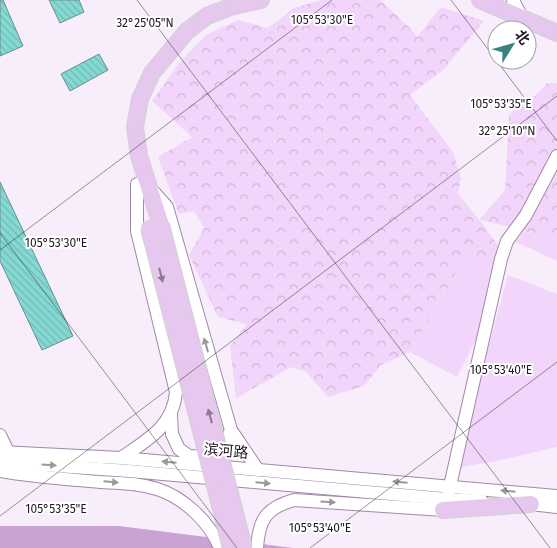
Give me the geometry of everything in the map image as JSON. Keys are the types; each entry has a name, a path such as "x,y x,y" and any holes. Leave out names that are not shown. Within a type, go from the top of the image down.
{"main road":[{"path":"225,0 203,9 181,25 145,68 132,96 126,127 130,157 142,183 155,227 244,548"},
{"path":"142,183 135,127 140,98 152,73 187,31 207,16 261,0"},
{"path":"480,0 514,6 557,23"},
{"path":"514,6 557,33"},
{"path":"155,227 231,548"},
{"path":"445,505 531,504"}],"street":[{"path":"257,548 258,529 266,515 278,505 294,500 445,505 507,240 526,215 557,156"},
{"path":"120,458 148,440 162,427 171,415 175,405 176,392 137,231 142,183"},
{"path":"142,183 167,208 231,430 258,470"},
{"path":"171,415 172,434 180,449 189,456 210,457 223,449 231,430"},
{"path":"0,436 4,461 45,477 141,485 159,490 185,504 203,522 220,548"},
{"name":"滨河路","path":"4,461 120,458 557,496"},
{"name":"滨河路","path":"4,461 129,471 445,505"},
{"path":"531,504 557,507"}],"green space":[{"path":"321,0 380,0 417,37 441,7 484,21 444,69 410,95 453,152 461,178 458,193 479,220 505,190 509,114 528,103 547,83 557,83 557,241 480,220 499,247 479,263 467,254 410,352 381,365 364,386 328,397 306,372 292,367 236,398 230,346 247,324 218,317 189,255 204,228 194,211 179,214 158,157 192,137 152,101 179,63 206,35 238,20 268,28 294,8"},
{"path":"525,231 557,241 557,261 516,242"},
{"path":"499,247 476,339 457,377 410,352 467,254"},
{"path":"508,275 557,294 557,447 461,467 487,352"}],"shaded area":[{"path":"0,526 119,526 293,548 0,548"}],"building":[{"path":"0,0 3,0 23,46 0,56"},
{"path":"49,0 79,0 84,12 60,23"},
{"path":"99,54 108,70 70,91 61,74"},
{"path":"0,182 73,336 42,350 0,261"}]}
